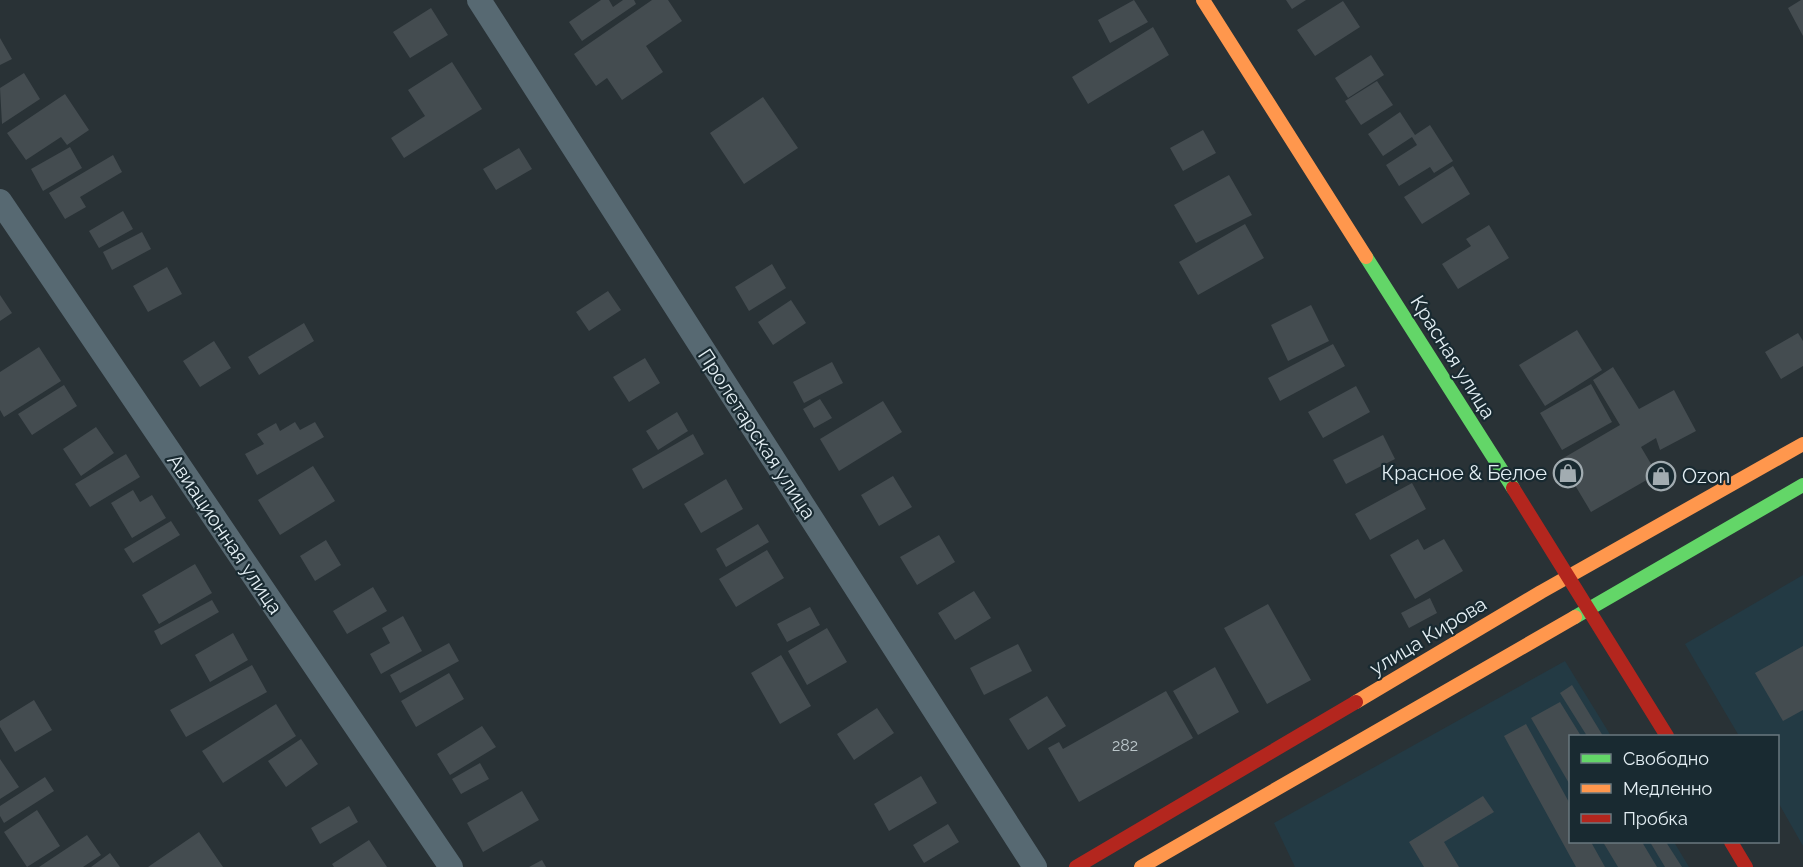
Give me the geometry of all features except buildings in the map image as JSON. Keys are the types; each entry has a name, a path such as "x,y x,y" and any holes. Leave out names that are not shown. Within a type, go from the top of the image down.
{"street":[{"name":"Пролетарская улица","path":"479,0 1035,867"},
{"name":"Красная улица","path":"1203,0 1569,576 1666,735"},
{"name":"Авиационная улица","path":"0,201 451,867"},
{"name":"улица Кирова","path":"1076,867 1569,576 1803,444"},
{"path":"1141,867 1803,485"},
{"path":"1732,843 1746,867"}],"shaded area":[{"path":"1803,575 1803,846 1779,804 1779,735 1738,735 1685,644"},
{"path":"1565,661 1610,735 1569,735 1569,843 1675,843 1689,867 1295,867 1274,823"}],"traffic: fast":[{"path":"1366,257 1513,488"},
{"path":"1575,617 1803,485"}],"traffic: slow":[{"path":"1203,0 1366,257"},
{"path":"1356,702 1541,592 1803,444"},
{"path":"1141,867 1575,617"}],"traffic: jam":[{"path":"1513,488 1666,735"},
{"path":"1076,867 1356,702"},
{"path":"1732,843 1746,867"}],"place":[{"name":"Красное & Белое","path":"1568,473"},
{"name":"Ozon","path":"1661,476"}]}
